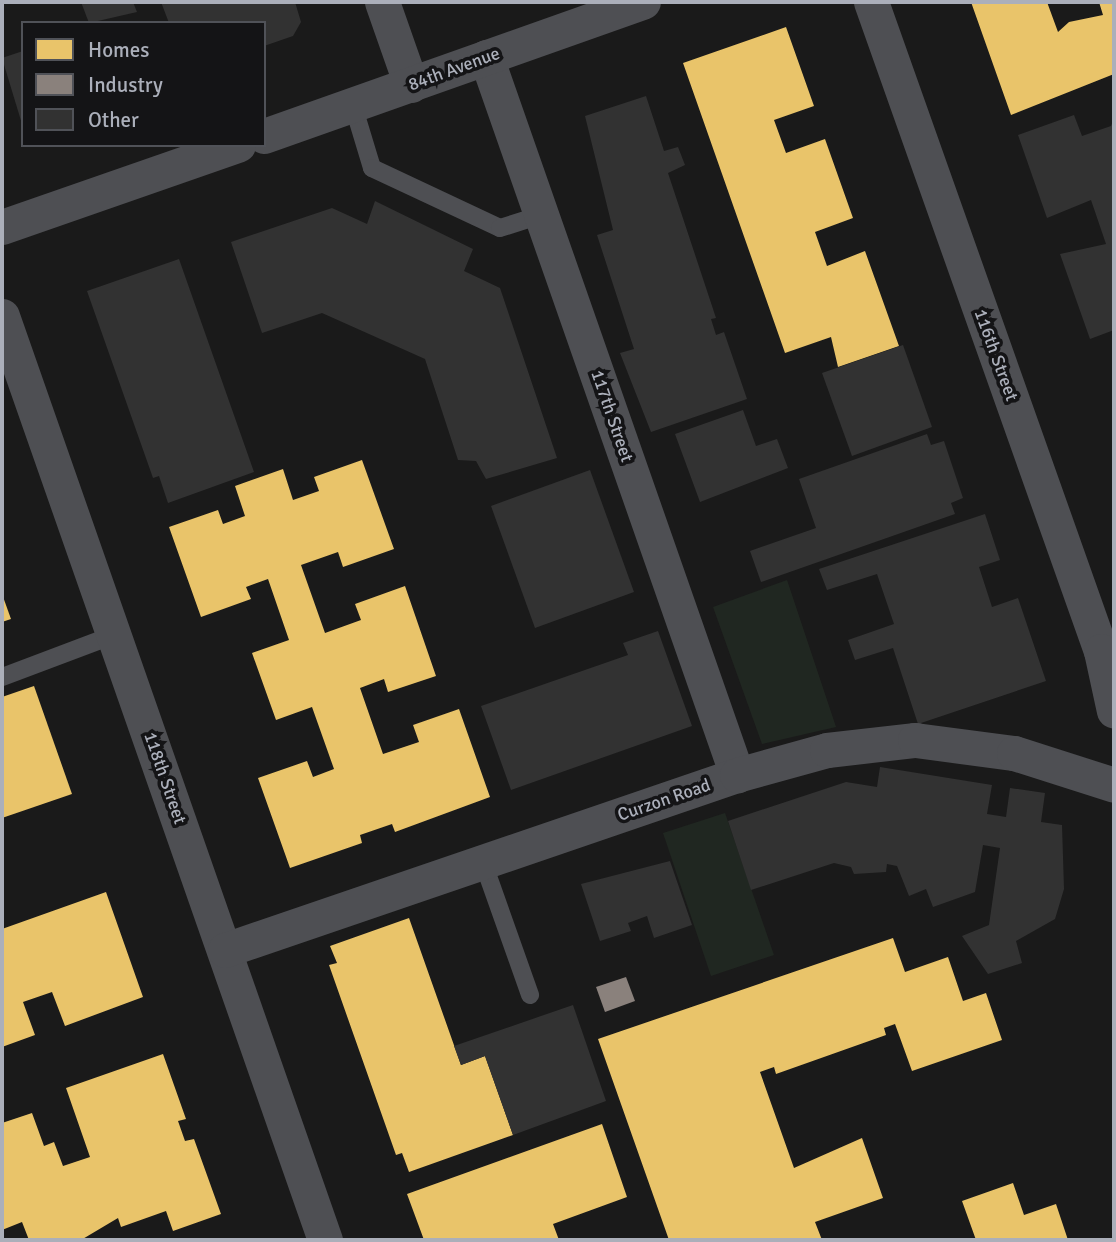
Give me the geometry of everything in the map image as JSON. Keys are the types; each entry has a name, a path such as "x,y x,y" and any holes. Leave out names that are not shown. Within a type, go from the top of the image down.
{"street":[{"path":"382,2 411,85"},
{"name":"84th Avenue","path":"266,135 643,2"},
{"name":"116th Street","path":"870,2 1101,650 1114,711"},
{"name":"117th Street","path":"486,57 737,775"},
{"path":"2,227 232,147"},
{"name":"118th Street","path":"2,316 325,1240"},
{"name":"Curzon Road","path":"225,950 737,775 827,750 915,740 1014,753 1114,785"}],"lane":[{"path":"353,105 372,167 500,229 541,215"},
{"path":"2,677 114,635"},
{"path":"482,862 530,995"}],"shaded area":[{"path":"787,580 836,727 762,744 713,607"},
{"path":"725,813 774,955 711,976 663,833"}],"building: Homes":[{"path":"971,2 1047,2 1058,32 1069,22 1103,15 1099,2 1114,2 1114,74 1011,115"},
{"path":"786,27 814,106 774,120 786,153 825,139 853,218 815,232 827,266 865,251 899,346 838,367 831,337 785,353 683,63"},
{"path":"362,460 394,549 343,567 338,552 301,565 325,633 361,620 355,604 405,586 436,676 388,692 384,679 360,688 383,754 419,742 413,725 459,709 490,797 395,832 392,824 360,835 362,843 290,868 258,778 307,761 313,777 334,769 312,707 276,720 252,653 289,640 268,579 246,587 251,599 201,617 169,527 218,510 223,524 245,516 235,486 283,469 293,500 319,491 314,477"},
{"path":"2,594 11,619 2,622"},
{"path":"34,686 72,794 2,818 2,697"},
{"path":"106,892 143,997 65,1026 52,992 23,1002 35,1035 2,1047 2,929"},
{"path":"409,918 461,1065 485,1056 513,1135 409,1172 402,1153 396,1155 329,965 337,963 330,946"},
{"path":"893,938 905,972 948,957 963,1001 986,993 1002,1040 912,1071 895,1024 884,1028 886,1035 776,1074 774,1067 760,1072 794,1168 862,1138 883,1198 815,1222 822,1240 669,1240 598,1039"},
{"path":"163,1054 186,1119 178,1121 185,1141 194,1139 221,1214 173,1231 166,1211 121,1227 118,1218 81,1240 29,1240 22,1222 2,1230 2,1123 32,1113 44,1146 54,1142 63,1166 90,1157 66,1088"},
{"path":"602,1124 627,1197 553,1224 559,1240 424,1240 407,1194"},
{"path":"1013,1183 1024,1215 1056,1204 1068,1240 976,1240 962,1201"}],"building: Industry":[{"path":"626,977 635,1001 605,1012 596,987"}],"building: Other":[{"path":"81,2 133,2 137,12 98,21 88,21"},
{"path":"161,2 295,2 301,22 293,36 266,45 266,21 168,21"},
{"path":"21,52 21,121 2,58"},
{"path":"646,96 664,151 678,147 685,165 668,173 716,318 711,319 716,335 724,332 747,399 651,432 620,353 634,349 597,235 613,230 585,116"},
{"path":"1074,115 1082,136 1111,126 1114,118 1114,330 1090,339 1060,254 1106,244 1091,200 1047,218 1018,135"},
{"path":"375,201 473,249 464,271 500,288 557,458 486,479 476,461 458,460 425,359 322,313 262,333 231,242 332,208 367,224"},
{"path":"179,259 254,472 168,503 159,476 153,478 87,291"},
{"path":"903,345 932,427 852,456 822,373"},
{"path":"743,410 756,446 777,439 788,468 700,502 675,434"},
{"path":"927,434 931,445 944,441 963,498 951,503 955,514 761,582 750,551 816,528 799,479"},
{"path":"590,470 634,592 535,628 491,506"},
{"path":"985,514 1000,560 979,567 992,607 1018,598 1046,681 918,724 893,648 855,660 848,640 894,624 877,574 827,590 819,569"},
{"path":"658,631 692,726 511,790 481,706 628,655 623,643"},
{"path":"880,767 992,785 987,814 1006,817 1010,788 1045,793 1041,822 1062,825 1064,889 1055,919 1016,941 1022,963 988,974 962,936 989,925 1000,848 983,845 975,892 933,907 926,889 909,896 897,866 887,864 886,872 854,874 851,867 834,863 751,890 728,821 846,782 877,787"},
{"path":"670,861 692,925 654,938 647,916 628,923 631,931 600,941 581,884"},
{"path":"573,1005 606,1101 513,1135 485,1056 461,1065 454,1046"}]}
